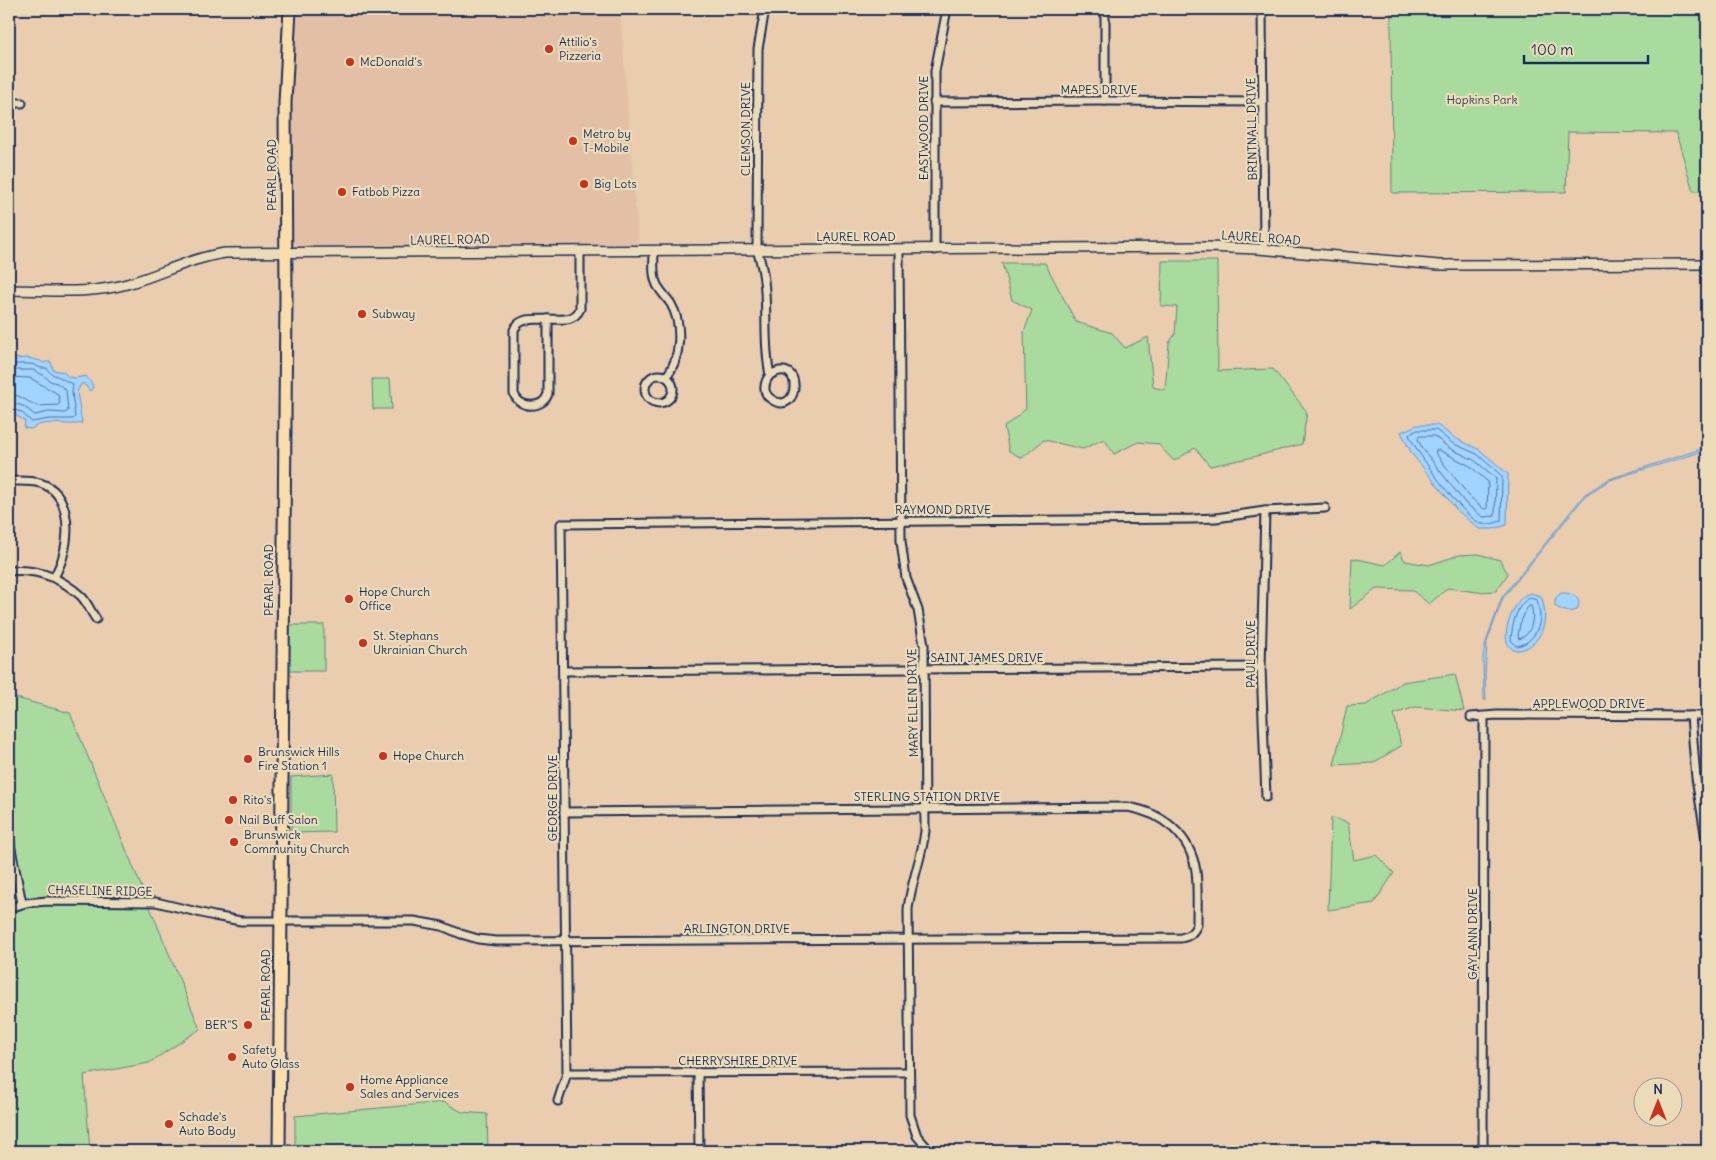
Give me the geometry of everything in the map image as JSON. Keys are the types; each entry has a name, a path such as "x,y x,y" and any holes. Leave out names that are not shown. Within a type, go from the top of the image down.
{"main road":[{"name":"PEARL ROAD","path":"279,1151 286,103 290,9"}],"street":[{"name":"CLEMSON DRIVE","path":"765,9 758,49 757,250 766,292 767,360 770,375"},
{"name":"EASTWOOD DRIVE","path":"935,250 935,71 947,9"},
{"path":"1105,9 1105,101"},
{"name":"BRINTNALL DRIVE","path":"1262,9 1264,249"},
{"name":"MAPES DRIVE","path":"934,102 1263,102"},
{"path":"9,103 22,103"},
{"name":"LAUREL ROAD","path":"9,290 92,290 110,288 128,284 199,258 213,255 286,253 1207,247 1264,249 1439,265 1707,264"},
{"name":"MARY ELLEN DRIVE","path":"899,250 902,560 922,627 924,645 926,831 923,850 909,900 910,1114 917,1136 930,1151"},
{"path":"654,251 653,264 657,285 670,303 676,315 678,325 677,353 671,370 666,377"},
{"path":"548,319 548,394 543,402 538,405 524,405 520,403 514,394 514,330 516,325 525,320 548,319 569,319 578,314 580,309 580,252"},
{"path":"780,371 789,374 793,378 796,388 792,397 783,402 778,402 769,397 765,383 770,375 780,371"},
{"path":"662,375 666,377 672,383 672,396 662,403 654,403 646,397 644,388 646,383 652,376 662,375"},
{"path":"9,481 41,483 56,492 64,508 66,517 66,547 63,559 54,578"},
{"name":"RAYMOND DRIVE","path":"561,524 1192,519 1216,518 1265,511 1325,508"},
{"name":"PAUL DRIVE","path":"1265,511 1262,667 1266,796"},
{"name":"GEORGE DRIVE","path":"558,1101 567,1073 561,524"},
{"path":"9,571 33,571 54,578 83,597 96,619"},
{"name":"SAINT JAMES DRIVE","path":"563,671 1262,667"},
{"name":"APPLEWOOD DRIVE","path":"1471,717 1497,715 1707,716"},
{"path":"1691,716 1696,778 1707,845"},
{"name":"GAYLANN DRIVE","path":"1483,1151 1484,717"},
{"name":"STERLING STATION DRIVE","path":"564,812 1128,807 1152,813 1173,827 1186,843 1194,860 1196,873 1197,925 1194,931"},
{"path":"9,840 22,903"},
{"name":"CHASELINE RIDGE","path":"9,908 22,903 55,901 156,902 229,920 280,922"},
{"name":"ARLINGTON DRIVE","path":"280,922 414,921 442,926 478,938 496,941 1182,938 1188,937 1194,931"},
{"path":"698,1072 699,1151"},
{"name":"CHERRYSHIRE DRIVE","path":"567,1073 909,1072"}],"shaded area":[{"path":"290,9 620,9 639,251 286,253"}],"green space":[{"name":"Hopkins Park","path":"1391,9 1707,9 1707,191 1693,191 1676,133 1568,132 1566,192 1392,193"},
{"path":"1162,261 1217,261 1218,371 1273,369 1307,412 1302,444 1210,466 1195,448 1174,461 1158,444 1138,442 1114,454 1104,439 1083,449 1044,440 1022,458 1009,451 1004,427 1026,409 1024,332 1032,310 1012,300 1002,263 1045,263 1076,322 1112,333 1125,348 1148,337 1153,387 1165,390 1169,343 1175,334 1177,307 1161,306"},
{"path":"372,379 390,379 392,409 373,409"},
{"path":"1400,552 1405,561 1429,565 1459,555 1478,554 1500,560 1508,574 1496,591 1477,592 1448,588 1429,604 1412,590 1376,589 1350,609 1352,558 1385,565"},
{"path":"289,625 324,625 324,671 289,671"},
{"path":"1455,674 1464,711 1416,707 1394,714 1401,746 1373,763 1334,765 1347,706 1366,705 1403,682"},
{"path":"9,696 70,713 200,1029 149,1063 84,1075 90,1151 9,1151"},
{"path":"333,774 334,832 291,833 291,777"},
{"path":"1331,817 1348,823 1354,860 1376,855 1394,873 1374,903 1328,910"},
{"path":"444,1102 462,1112 487,1114 488,1151 295,1151 295,1116"}],"water":[{"path":"27,358 43,363 51,362 53,370 64,372 68,377 86,376 93,388 90,391 84,384 81,384 77,392 82,423 49,423 31,429 24,428 25,421 9,411 9,359"},
{"path":"1417,425 1437,425 1455,438 1480,450 1508,474 1507,525 1493,529 1479,529 1457,510 1412,454 1401,432"},
{"path":"1707,447 1707,450 1610,480 1586,495 1503,598 1487,642 1486,700 1484,700 1483,657 1486,642 1502,597 1585,494 1609,479"},
{"path":"1530,593 1541,596 1545,615 1542,631 1534,642 1525,649 1515,650 1509,645 1506,634 1511,615 1520,599"},
{"path":"1561,593 1577,598 1579,601 1577,610 1565,611 1555,606 1555,599"}],"place":[{"name":"Attilio's Pizzeria","path":"549,49"},
{"name":"McDonald's","path":"350,62"},
{"name":"Metro by T-Mobile","path":"573,141"},
{"name":"Big Lots","path":"584,184"},
{"name":"Fatbob Pizza","path":"342,192"},
{"name":"Subway","path":"362,314"},
{"name":"Hope Church Office","path":"349,599"},
{"name":"St. Stephans Ukrainian Church","path":"363,643"},
{"name":"Hope Church","path":"383,756"},
{"name":"Brunswick Hills Fire Station 1","path":"248,759"},
{"name":"Rito's","path":"233,800"},
{"name":"Nail Buff Salon","path":"229,820"},
{"name":"Brunswick Community Church","path":"234,842"},
{"name":"BER\"S","path":"248,1025"},
{"name":"Safety Auto Glass","path":"232,1057"},
{"name":"Home Appliance Sales and Services","path":"350,1087"},
{"name":"Schade's Auto Body","path":"169,1124"}]}
